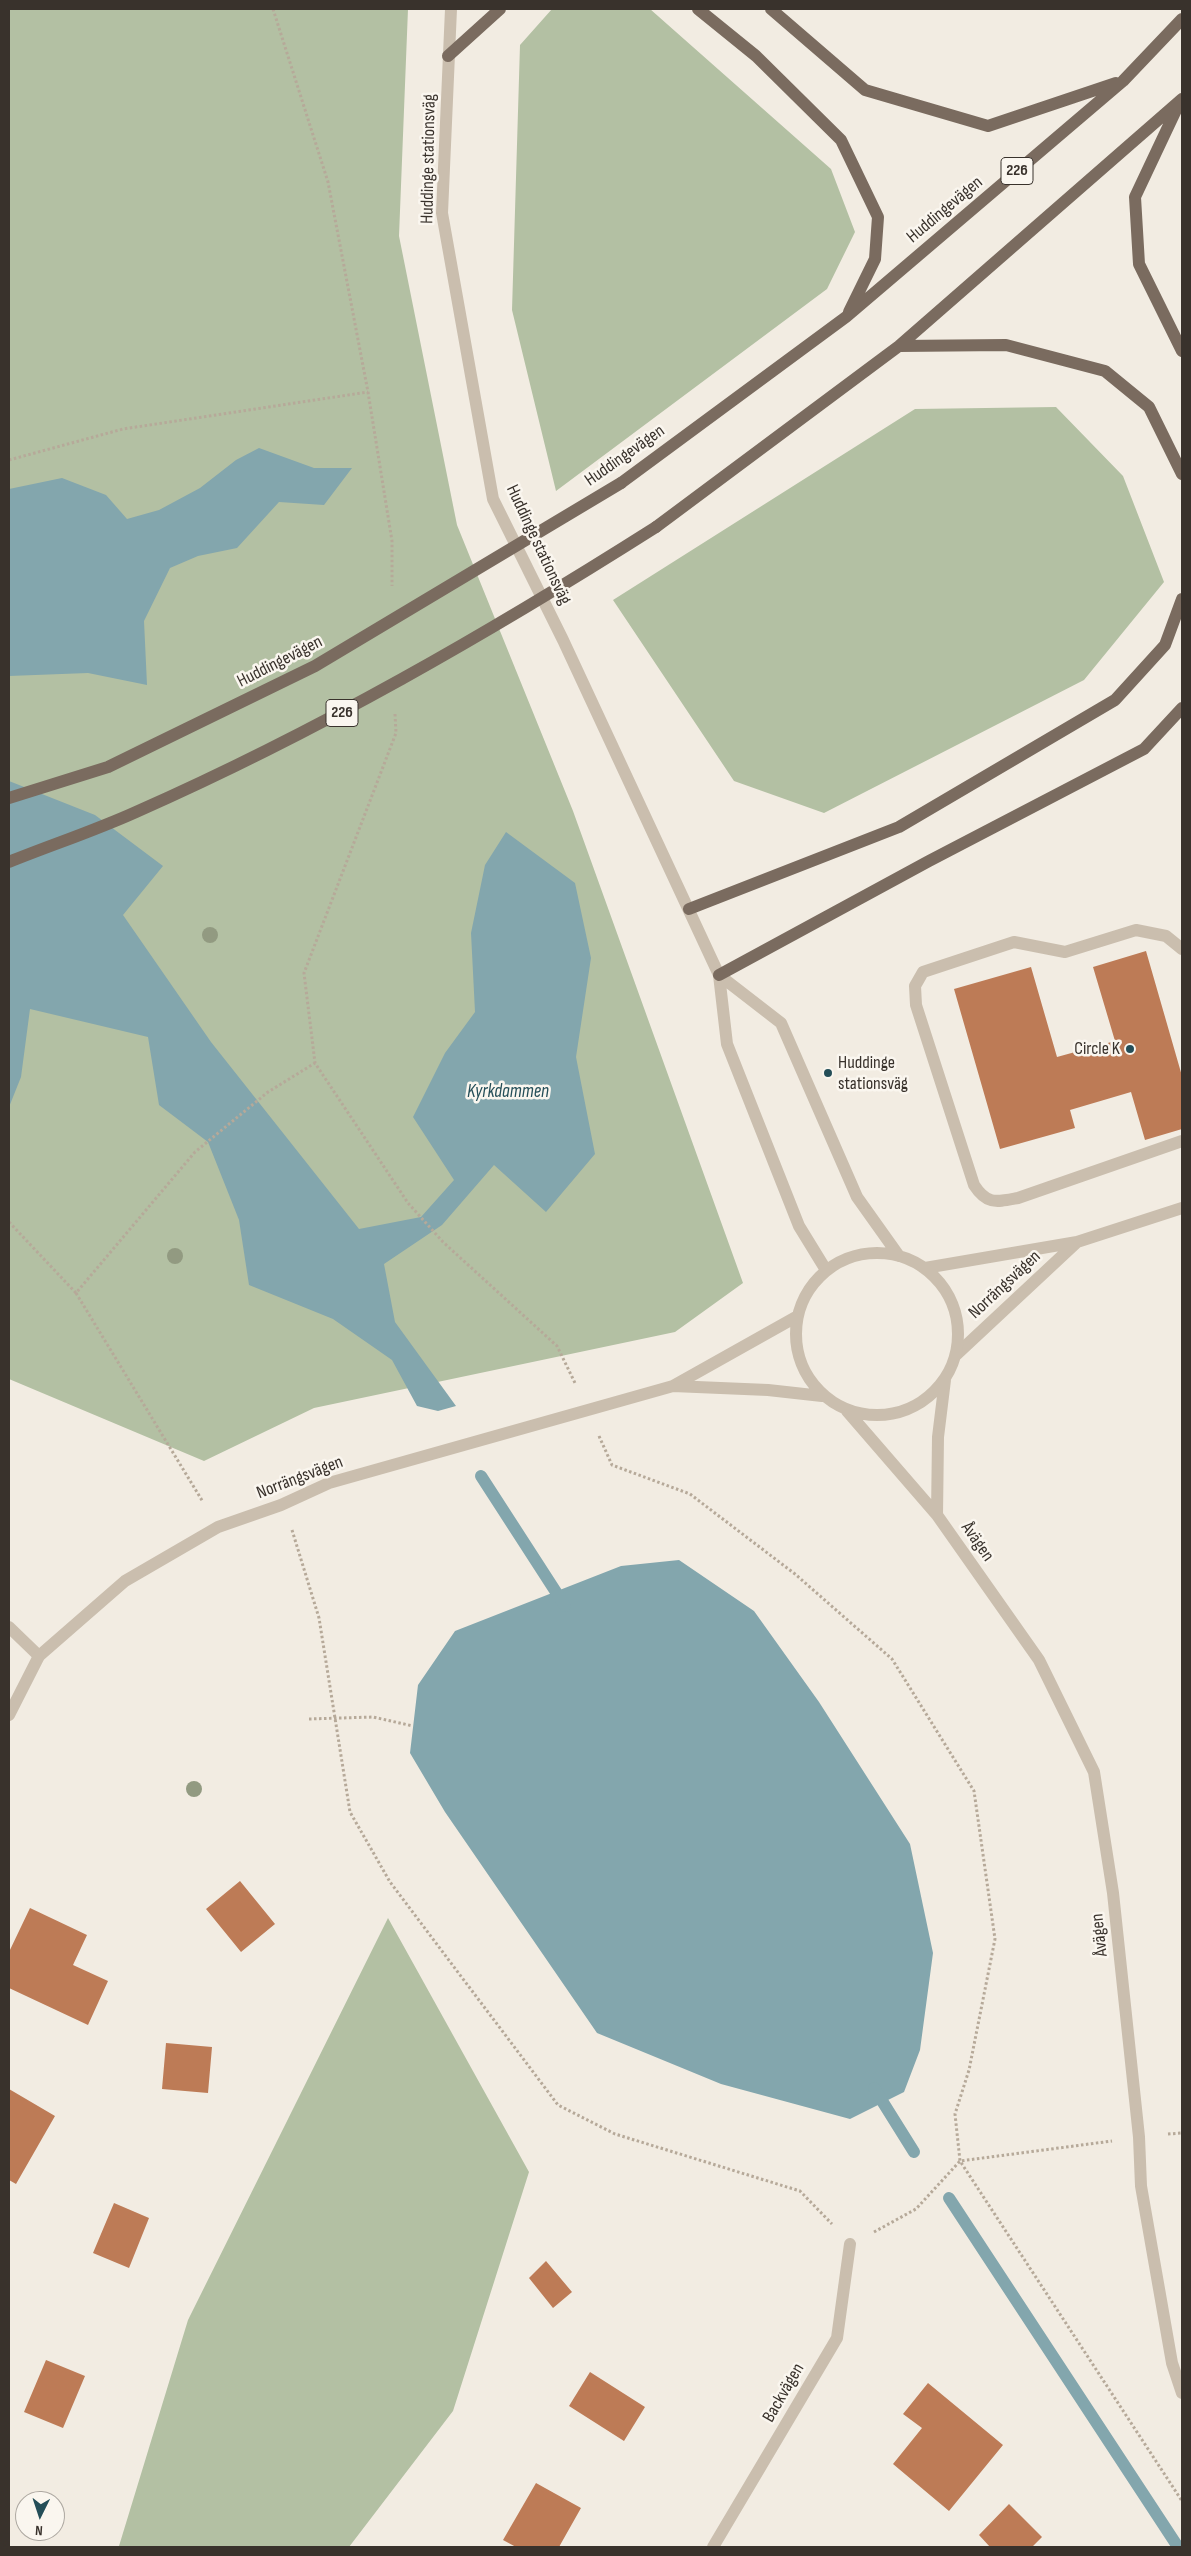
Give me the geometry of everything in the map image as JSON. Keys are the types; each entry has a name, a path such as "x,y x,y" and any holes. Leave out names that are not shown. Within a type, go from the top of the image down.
{"main road":[{"path":"448,56 500,9"},
{"path":"698,9 756,56 841,140 878,218 875,259 846,317"},
{"path":"771,9 866,90 988,126 1123,81"},
{"name":"Huddingevägen","path":"9,798 108,767 315,666 621,483 846,317 1123,81 1182,19"},
{"path":"1181,100 1135,197 1140,264 1182,350"},
{"name":"226","path":"9,862 135,813 342,712 529,608 656,527 899,346 1181,100"},
{"path":"899,346 1006,345 1105,371 1149,407 1182,474"},
{"path":"689,909 899,827 1115,700 1165,645 1182,599"},
{"path":"719,975 929,860 1144,749 1182,708"}],"street":[{"name":"Huddinge stationsväg","path":"451,9 442,213 492,499 563,640 719,975 727,1044 799,1226 826,1270"},
{"path":"1182,949 1166,936 1136,930 1065,952 1014,942 923,972 915,986 916,1005 934,1062 974,1185 982,1197 998,1202 1018,1198 1182,1141"},
{"name":"Huddinge stationsväg","path":"719,975 781,1023 857,1197 899,1256"},
{"name":"Norrängsvägen","path":"925,1268 1078,1242 1182,1208"},
{"name":"Norrängsvägen","path":"957,1354 1078,1242"},
{"path":"871,1252 899,1256 925,1268 945,1288 957,1314 957,1354 945,1380 926,1400 900,1413 875,1416 847,1411 822,1396 804,1373 795,1346 796,1318 807,1291 826,1270 851,1256 871,1252"},
{"name":"Norrängsvägen","path":"9,1715 39,1656 125,1581 218,1527 281,1504 329,1483 672,1386 796,1318"},
{"name":"Åvägen","path":"937,1515 938,1437 945,1380"},
{"name":"Norrängsvägen","path":"672,1386 768,1390 822,1396"},
{"name":"Åvägen","path":"847,1411 937,1515 1039,1660 1094,1772 1113,1893 1139,2137 1141,2186 1172,2363 1182,2393"},
{"path":"9,1627 39,1656"},
{"name":"Backvägen","path":"713,2547 837,2338 850,2244"}],"path":[{"path":"9,460 123,429 368,392"},
{"path":"76,1293 195,1152 268,1092 315,1063"},
{"path":"408,1203 443,1242 557,1346 612,1465 690,1494 795,1574 892,1659 974,1791 996,1939 969,2070 955,2114 960,2161 1182,2501"},
{"path":"9,1222 76,1293 218,1527"},
{"path":"281,1504 296,1539 320,1618 350,1812 390,1882 558,2105 615,2134 800,2191 850,2244 916,2209 960,2161 1182,2133"},
{"path":"309,1719 373,1718 414,1726"}],"green space":[{"path":"9,9 408,9 399,236 457,525 573,811 743,1283 675,1332 314,1408 204,1461 9,1379"},
{"path":"552,9 650,9 831,169 855,232 827,289 556,491 512,310 520,45"},
{"path":"1056,407 1123,476 1164,582 1084,680 824,813 734,781 613,600 915,409"},
{"path":"388,1918 529,2172 453,2411 349,2547 119,2546 188,2320"}],"water":[{"path":"259,448 314,468 352,468 324,505 279,502 237,548 198,556 170,568 144,621 147,685 88,673 9,676 9,489 62,478 106,495 127,519 159,510 200,488 236,460"},
{"name":"Kyrkdammen","path":"9,781 95,815 163,866 123,915 211,1042 359,1229 421,1217 454,1180 413,1117 445,1053 475,1012 471,933 485,865 506,832 575,883 591,958 576,1057 595,1154 546,1212 494,1165 442,1225 384,1264 395,1322 456,1406 438,1411 417,1406 392,1360 333,1319 249,1285 239,1220 208,1142 159,1105 148,1037 30,1009 21,1077 9,1107"},
{"path":"679,1560 754,1611 819,1702 910,1844 933,1953 920,2050 904,2092 850,2119 721,2084 597,2033 445,1812 410,1753 418,1685 455,1631 621,1566"}],"building":[{"name":"Circle K","path":"1146,951 1182,1076 1182,1129 1145,1140 1131,1092 1070,1110 1075,1128 1000,1149 954,989 1031,967 1057,1057 1115,1041 1093,967"},
{"path":"240,1881 275,1924 241,1952 206,1909"},
{"path":"30,1908 87,1935 73,1965 108,1981 88,2025 9,1988 9,1952"},
{"path":"166,2043 212,2047 208,2093 162,2089"},
{"path":"9,2089 55,2116 16,2184 9,2180"},
{"path":"114,2203 149,2218 129,2268 93,2253"},
{"path":"546,2261 572,2292 553,2308 529,2278"},
{"path":"46,2360 85,2376 63,2428 24,2412"},
{"path":"590,2372 645,2407 624,2441 569,2406"},
{"path":"928,2383 1003,2445 949,2511 893,2464 922,2428 903,2414"},
{"path":"536,2483 581,2508 559,2547 516,2547 503,2540"},
{"path":"1009,2504 1042,2537 1032,2547 990,2547 979,2535"}],"waterway":[{"path":"481,1476 565,1606"},
{"path":"874,2088 914,2152"},
{"path":"949,2198 1178,2547"}],"place":[{"name":"Circle K","path":"1130,1049"},
{"name":"Huddinge stationsväg","path":"828,1073"}]}
